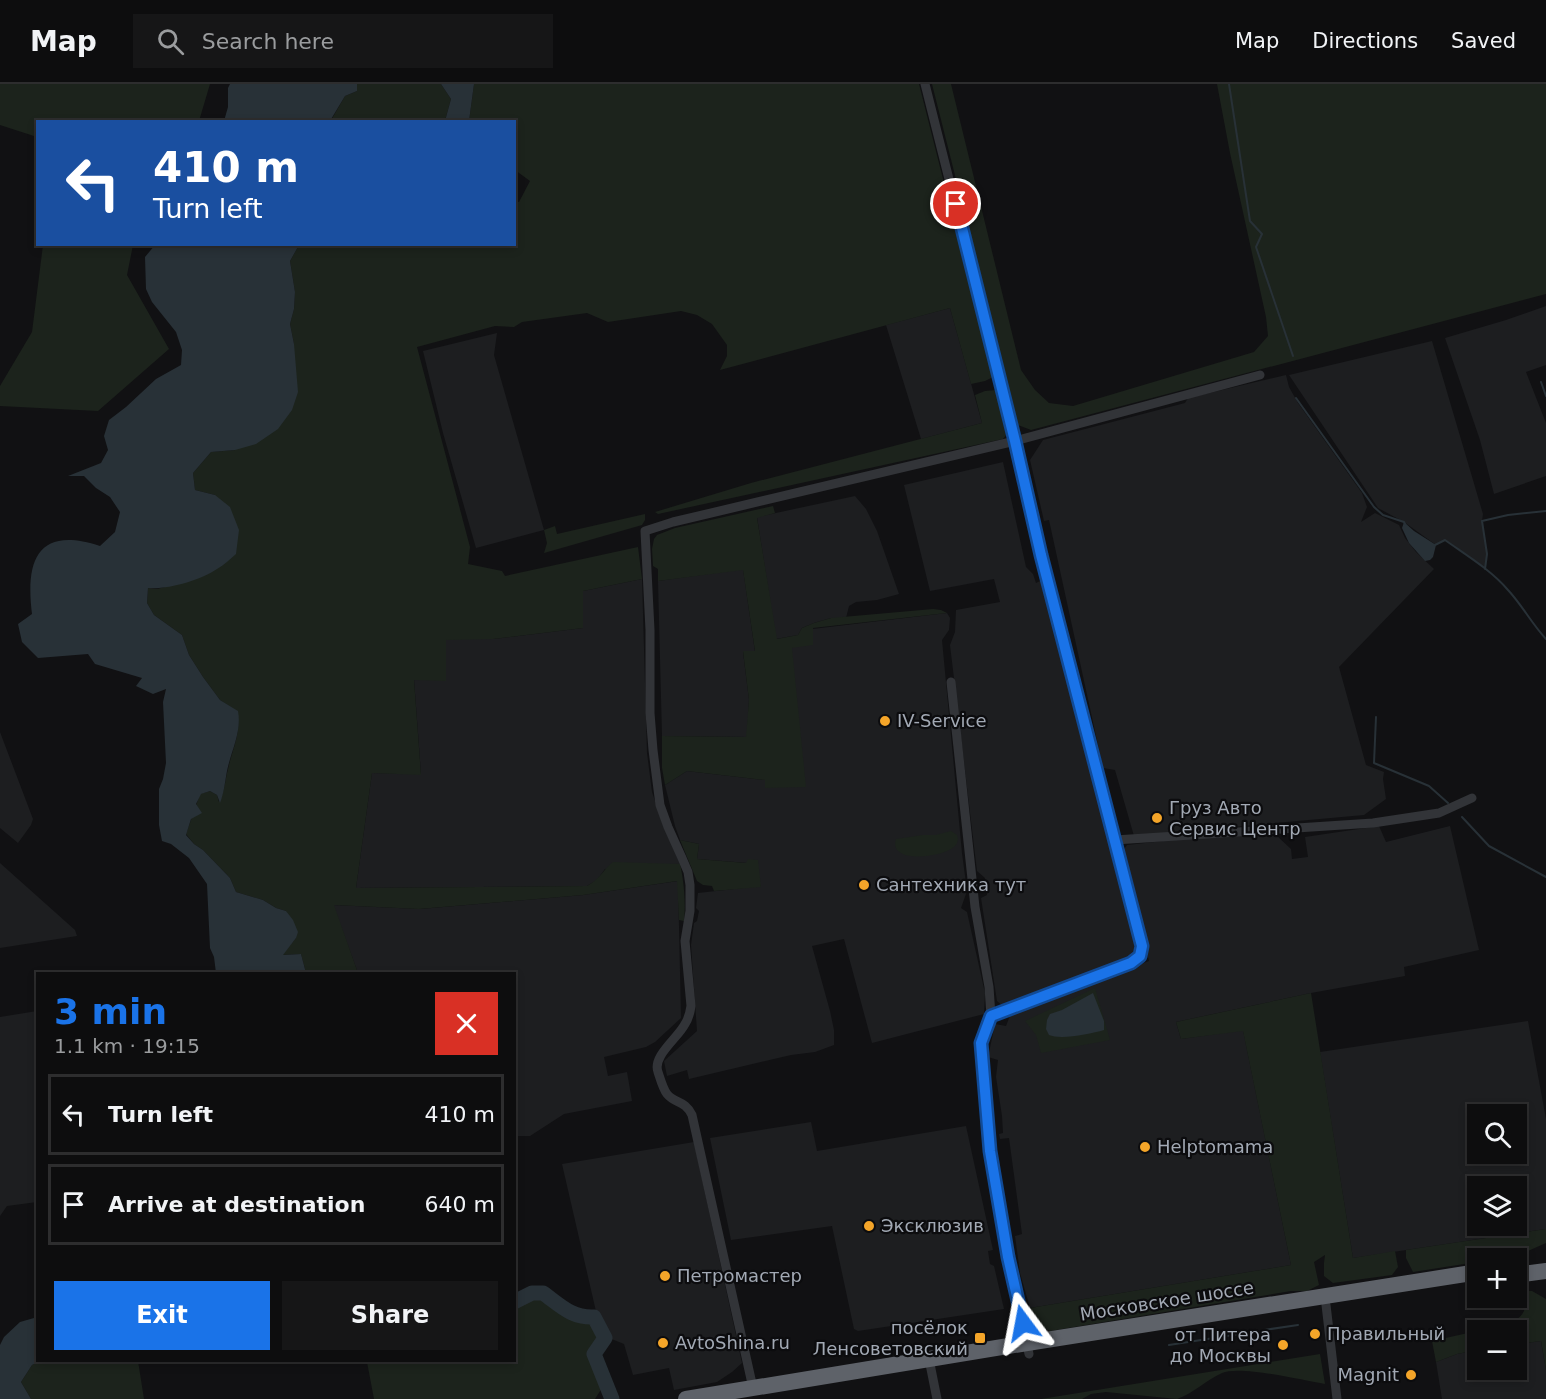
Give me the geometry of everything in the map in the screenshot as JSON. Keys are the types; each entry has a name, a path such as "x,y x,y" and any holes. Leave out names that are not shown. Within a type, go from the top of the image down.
{"highway":[{"path":"1527,1264 1546,1261"},
{"path":"1527,1273 1546,1270"},
{"name":"Московское шоссе","path":"686,1399 750,1394 1467,1274"},
{"name":"Московское шоссе","path":"1028,1348 1467,1283"}],"street":[{"path":"925,84 1015,441 1041,555 1142,946 1140,956 1131,963 991,1016"},
{"path":"750,1394 692,1116 689,1108 668,1095 657,1069 662,1053 685,1026 690,1016 685,941 691,897 687,872 660,805 655,771 650,713 650,630 645,531 673,522 1015,441 1260,375"},
{"path":"951,682 974,897 989,987 991,1016 981,1043 990,1151 1008,1257 1028,1348"},
{"path":"1115,840 1373,823 1438,813 1472,798"},
{"path":"1326,1305 1337,1399"},
{"path":"930,1364 937,1399"}],"shaded area":[{"path":"0,84 210,84 199,120 36,120 36,137 0,125"},
{"path":"230,84 357,84 357,91 345,96 331,120 224,120 228,107"},
{"path":"357,84 441,84 451,99 445,120 331,120 345,96 357,91"},
{"path":"441,84 474,84 469,120 445,120 451,99"},
{"path":"474,84 919,84 993,377 971,384 950,308 720,370 727,356 727,345 712,324 697,315 681,311 608,322 587,313 522,322 514,327 495,326 417,347 470,547 468,564 502,571 505,576 638,547 642,579 583,591 583,628 493,639 446,640 446,681 414,680 421,775 372,773 356,888 587,886 613,862 680,864 684,892 684,921 679,920 677,881 583,895 419,909 334,905 358,972 306,972 301,954 282,955 296,938 286,911 263,900 236,892 230,878 186,834 200,794 210,791 217,795 219,802 221,798 236,740 237,711 220,700 203,677 189,655 182,635 154,615 147,603 148,588 157,589 192,580 215,495 195,490 193,473 211,452 235,450 294,344 290,324 295,292 290,261 298,246 516,246 516,201 519,202 530,181 516,171 516,120 469,120"},
{"path":"932,84 951,84 1021,370 1035,390 1049,403 1073,406 1254,352 1268,336 1266,317 1217,84 1546,84 1546,294 1031,430 1018,425"},
{"path":"43,246 133,246 127,275 169,349 98,411 0,406 0,386 32,332"},
{"path":"154,246 298,246 290,261 295,292 290,324 298,392 292,410 278,429 256,444 235,450 211,452 193,473 195,490 215,495 230,507 239,530 236,554 217,569 193,580 174,586 148,588 147,603 154,615 182,635 189,655 220,700 238,711 237,734 220,803 217,795 210,791 201,794 196,804 202,813 191,819 186,835 230,878 236,892 263,900 286,911 298,932 283,955 301,954 306,972 216,972 210,948 207,884 189,858 171,844 162,841 159,825 159,789 166,763 163,702 166,689 153,694 136,686 142,678 95,664 88,654 38,658 22,642 18,624 32,614 31,577 40,551 50,544 63,540 100,546 115,532 120,512 110,497 84,476 68,476 101,463 108,450 104,436 109,420 156,379 181,365 182,350 176,332 152,302 146,289 145,257"},
{"path":"1546,306 1546,365 1526,372 1546,423 1546,476 1494,494 1480,440 1445,338"},
{"path":"950,308 982,423 921,439 886,325"},
{"path":"497,333 494,355 544,530 476,548 443,433 423,351"},
{"path":"1432,341 1483,514 1487,554 1485,569 1445,540 1436,545 1404,522 1378,508 1289,375"},
{"path":"1286,375 1289,387 1298,403 1362,493 1367,507 1361,522 1375,513 1399,525 1405,538 1416,552 1434,569 1339,667 1366,765 1384,772 1386,799 1364,815 1134,836 1115,770 1103,768 1049,520 1044,521 1030,460 1043,440 1185,403 1188,398"},
{"path":"996,390 1008,433 1003,439 658,514 655,512 751,483 982,423 975,395"},
{"path":"1003,462 1026,567 1033,574 1036,583 1042,580 1135,950 1130,957 1004,1007 997,1001 981,898 987,895 985,878 977,871 950,645 955,632 956,610 1000,602 994,579 930,591 904,485"},
{"path":"855,496 866,509 877,531 899,594 877,600 856,602 849,606 846,618 831,618 814,623 802,628 798,635 776,639 757,517"},
{"path":"773,506 775,513 757,518 777,639 798,635 802,628 831,618 933,609 947,613 813,628 813,645 792,648 806,787 765,788 765,780 687,771 665,785 662,768 662,736 746,737 749,700 743,651 755,651 743,570 658,581 658,569 653,566 654,539 657,535 675,528"},
{"path":"645,514 642,525 544,553 547,543 544,530 555,526 557,534"},
{"path":"1404,522 1436,545 1430,560 1425,561 1409,543 1402,528"},
{"path":"743,569 755,652 743,652 749,700 747,737 662,736 658,581"},
{"path":"642,579 647,753 652,792 680,864 605,869 597,880 587,886 356,888 372,773 421,774 414,679 446,639 493,639 583,628 583,591"},
{"path":"947,613 950,618 949,630 942,640 967,891 961,908 967,912 985,993 984,1014 872,1043 844,939 812,946 830,1011 834,1045 815,1052 791,1055 689,1079 687,1070 667,1076 664,1061 697,1031 691,945 694,923 697,921 699,911 696,908 698,893 761,886 747,863 697,859 699,844 680,840 665,785 687,771 765,780 765,788 792,648 812,629"},
{"path":"0,732 33,819 18,843 0,828"},
{"path":"1379,826 1386,842 1450,826 1479,950 1404,967 1405,976 1311,993 1176,1022 1181,1039 1243,1030 1291,1265 1030,1308 1020,1273 1015,1236 1022,1234 1009,1138 1000,1139 999,1134 1003,1133 996,1077 998,1060 988,1057 995,1024 1006,1026 1011,1013 1149,961 1122,852 1127,845 1208,836 1277,836 1291,849 1292,859 1308,857 1305,837"},
{"path":"951,831 957,835 956,844 948,851 939,854 908,856 900,853 896,847 896,839"},
{"path":"680,840 699,844 697,859 746,863 748,859 758,860 761,887 714,891 712,886 703,885 697,881"},
{"path":"0,863 75,930 77,936 0,948"},
{"path":"678,881 681,1018 655,1042 646,1047 604,1057 608,1076 627,1072 632,1101 564,1114 530,1136 516,1136 516,972 358,972 333,905 420,909 583,895"},
{"path":"1095,988 1110,1040 1041,1053 1036,1035 1025,1021"},
{"path":"1093,993 1104,1021 1104,1030 1068,1037 1049,1035 1046,1029 1050,1014"},
{"path":"1311,993 1353,1258 1395,1251 1398,1267 1392,1275 1333,1283 1324,1276 1325,1255 1314,1262 1319,1285 1307,1291 1291,1291 1050,1331 1036,1325 1030,1308 1291,1265 1243,1031 1181,1039 1176,1022"},
{"path":"36,1011 36,1202 7,1206 0,1216 0,1017"},
{"path":"1528,1021 1546,1119 1546,1229 1527,1232 1527,1176 1467,1176 1467,1236 1499,1236 1353,1258 1320,1052"},
{"path":"811,1122 817,1151 966,1126 993,1250 988,1251 990,1264 994,1266 1004,1309 858,1331 854,1329 832,1226 731,1240 710,1138"},
{"path":"694,1142 742,1363 717,1382 674,1390 669,1368 633,1375 624,1344 609,1338 598,1320 562,1164"},
{"path":"1546,1229 1546,1243 1527,1251 1527,1248 1467,1248 1467,1264 1413,1272 1406,1258 1406,1250 1499,1236 1527,1236 1527,1232"},
{"path":"1527,1291 1532,1291 1546,1299 1546,1370 1541,1341 1527,1343 1527,1320 1516,1320 1524,1308 1527,1308"},
{"path":"538,1297 545,1300 555,1310 574,1319 592,1322 598,1336 588,1353 602,1388 595,1399 374,1399 367,1362 516,1362 516,1308"},
{"path":"36,1315 36,1362 38,1362 32,1365 21,1382 31,1399 0,1399 0,1345 4,1337 20,1322"},
{"path":"1467,1333 1467,1352 1436,1362 1432,1341"},
{"path":"1541,1341 1546,1370 1546,1399 1442,1399 1436,1362 1467,1352 1467,1380 1527,1380 1527,1343"},
{"path":"1320,1354 1325,1384 1272,1374 1231,1371 1216,1376 1177,1399 1106,1392 1091,1394 1082,1399 1041,1399"},
{"path":"38,1362 138,1362 144,1399 31,1399 21,1382 32,1365"}],"waterway":[{"path":"1229,84 1250,221 1262,234 1256,247 1293,356"},
{"path":"1541,382 1546,396"},
{"path":"1296,398 1374,507 1383,515 1405,524"},
{"path":"1485,569 1487,554 1482,521 1508,515 1546,511"},
{"path":"1435,545 1445,540 1494,576 1513,596 1546,639"},
{"path":"1376,717 1374,763 1429,786 1448,803"},
{"path":"1462,817 1489,846 1546,877"},
{"path":"516,1301 532,1293 543,1293 572,1313 594,1317 605,1338 594,1354 612,1399"},
{"path":"1264,1330 1298,1325"},
{"path":"1169,1345 1246,1333"}],"place":[{"name":"IV-Service","path":"885,721"},
{"name":"Груз Авто Сервис Центр","path":"1157,818"},
{"name":"Сантехника тут","path":"864,885"},
{"name":"Helptomama","path":"1145,1147"},
{"name":"Эксклюзив","path":"869,1226"},
{"name":"Петромастер","path":"665,1276"},
{"name":"Правильный","path":"1315,1334"},
{"name":"посёлок Ленсоветовский","path":"980,1338"},
{"name":"AvtoShina.ru","path":"663,1343"},
{"name":"от Питера до Москвы","path":"1283,1345"},
{"name":"Magnit","path":"1411,1375"}],"route":[{"path":"956,204 1041,555 1142,946 1140,956 1131,963 991,1016 981,1043 990,1151 1008,1257 1023,1323"}]}
